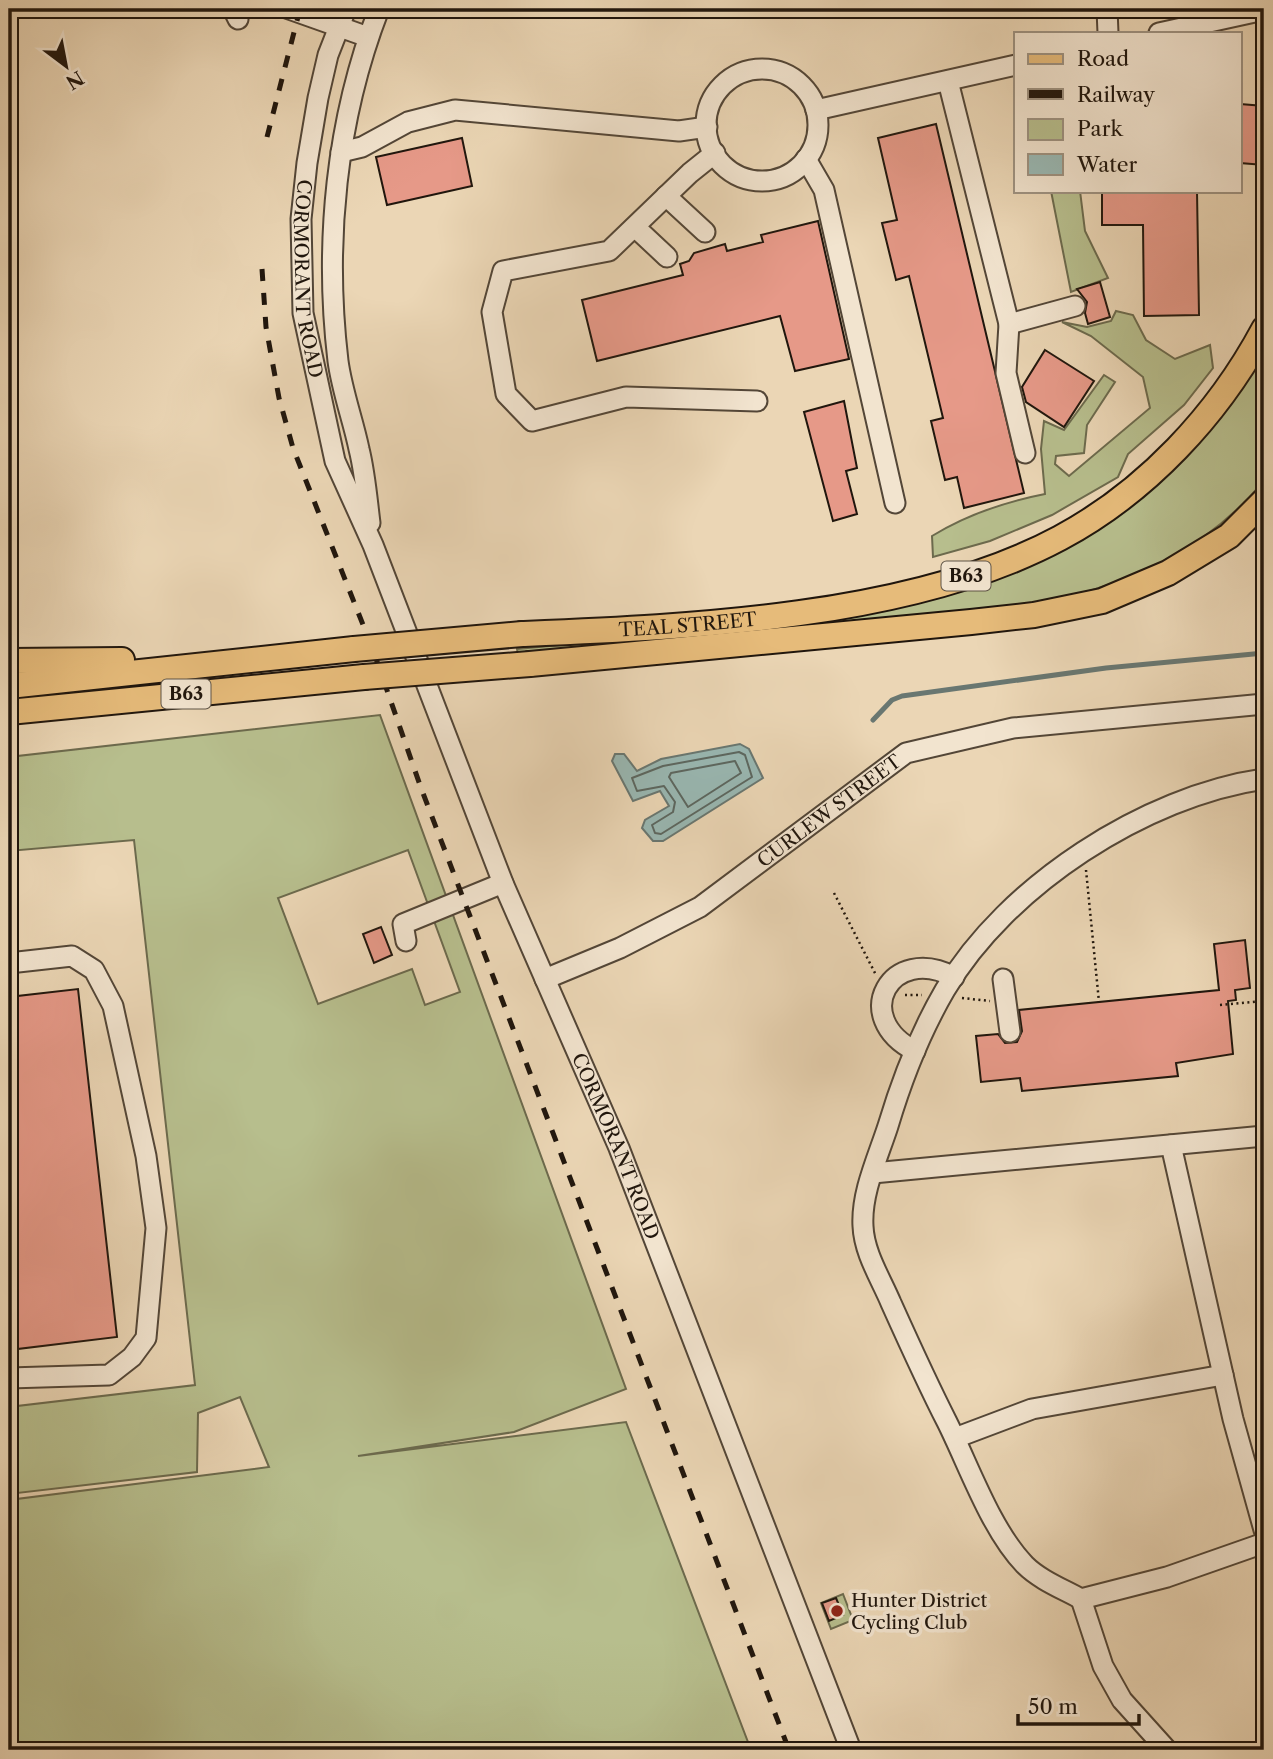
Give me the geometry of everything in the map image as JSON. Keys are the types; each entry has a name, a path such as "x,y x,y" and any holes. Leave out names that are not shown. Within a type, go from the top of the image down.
{"main road":[{"name":"TEAL STREET","path":"9,686 354,649 773,616 844,606 960,578 1035,550 1087,522 1146,478 1199,425 1245,365 1264,329"},
{"name":"TEAL STREET","path":"9,712 1034,615 1102,601 1168,573 1229,536 1264,501"},
{"path":"9,661 242,660"},
{"path":"9,718 89,703"}],"street":[{"path":"289,9 342,18 368,37"},
{"name":"CORMORANT ROAD","path":"373,545 360,453 338,363 332,277 341,152 377,9"},
{"path":"1107,9 1108,32"},
{"path":"1162,32 1206,16 1251,11"},
{"name":"CORMORANT ROAD","path":"342,18 328,55 307,163 301,219 303,313 335,461 373,545 503,883 619,1148 672,1280 851,1750"},
{"path":"816,110 1014,65"},
{"path":"769,69 790,76 806,91 816,110 817,136 806,159 785,175 759,180 733,172 715,153 707,127 710,105 722,86 740,74 769,69"},
{"path":"948,81 1009,324 1006,373 1025,453"},
{"path":"341,152 362,147 408,122 455,110 679,131 707,127"},
{"path":"715,153 609,251 503,271 492,312 506,394 532,421 626,397 757,401"},
{"path":"806,159 824,190 895,503"},
{"path":"666,196 705,232"},
{"path":"636,228 667,257"},
{"path":"1009,324 1075,306"},
{"name":"CURLEW STREET","path":"545,979 620,948 700,907 906,753 1013,728 1264,704"},
{"path":"1167,1750 1122,1700 1103,1666 1081,1599 1026,1566 1004,1538 868,1252 863,1227 866,1197 873,1173 915,1051 954,978 1004,917 1066,863 1105,837 1189,798 1264,779"},
{"path":"406,941 403,924 503,883"},
{"path":"9,963 72,956 94,970 113,1006 146,1156 156,1228 146,1338 132,1357 109,1376 9,1378"},
{"path":"915,1051 899,1043 885,1026 879,1005 888,984 899,973 923,967 938,969 954,978"},
{"path":"1003,979 1010,1032"},
{"path":"873,1173 1264,1136"},
{"path":"1171,1145 1223,1375 1264,1530"},
{"path":"955,1438 1032,1409 1223,1375"},
{"path":"1081,1599 1167,1577 1264,1543"}],"path":[{"path":"1086,867 1100,1002"},
{"path":"1220,1005 1264,1001"}],"green space":[{"path":"1051,192 1080,192 1085,231 1108,278 1071,292"},
{"path":"1116,311 1133,315 1146,340 1175,359 1210,345 1213,368 1184,405 1128,454 1118,477 1052,515 990,541 933,557 932,536 946,528 987,510 1045,494 1041,449 1044,421 1064,430 1104,375 1115,382 1087,425 1084,453 1056,456 1055,464 1069,476 1150,408 1143,377 1091,336 1062,322 1087,327 1111,321"},
{"path":"1264,354 1264,481 1216,528 1163,562 1134,575 1039,604 518,655 517,649 819,621 1055,550 1227,407"},
{"path":"380,715 626,1389 514,1432 358,1456 626,1422 751,1750 9,1750 9,1500 269,1467 240,1397 198,1413 197,1472 9,1494 9,1407 195,1385 134,840 9,851 9,757","holes":["408,850 460,992 425,1005 412,969 318,1004 278,898"]},
{"name":"Hunter District Cycling Club","path":"843,1594 853,1620 831,1629 821,1603"}],"water":[{"path":"740,744 749,749 763,778 663,841 653,841 642,828 645,820 669,806 660,791 633,801 612,761 615,754 624,754 637,771 661,759"}],"building":[{"path":"1242,104 1264,106 1264,165 1242,163"},
{"path":"936,124 1024,493 964,508 957,477 945,480 931,421 943,418 909,276 896,280 882,223 897,220 878,138"},
{"path":"462,138 472,186 387,205 376,157"},
{"path":"1102,192 1197,192 1199,315 1144,316 1143,225 1102,225"},
{"path":"818,221 849,359 795,371 780,316 597,361 582,300 683,275 680,264 689,261 694,253 725,244 727,251 763,242 761,235"},
{"path":"1100,282 1110,317 1088,324 1085,313 1087,302 1077,289"},
{"path":"1045,350 1094,381 1064,427 1026,402 1022,387"},
{"path":"844,401 857,468 846,471 857,514 833,521 804,412"},
{"path":"381,927 392,955 374,963 363,934"},
{"path":"1245,940 1250,988 1235,990 1236,1000 1228,1001 1233,1054 1176,1063 1178,1076 1022,1091 1020,1078 981,1082 976,1036 998,1034 1005,1043 1017,1042 1022,1031 1019,1010 1219,990 1214,944"},
{"path":"78,989 117,1337 9,1350 9,997"},
{"path":"836,1598 843,1615 829,1621 822,1603"}],"waterway":[{"path":"873,720 892,700 902,696 1106,668 1264,653"}],"railway":[{"path":"267,137 300,9"},
{"path":"262,269 266,327 279,398 293,448 373,650 421,788 789,1750"}],"place":[{"name":"Hunter District Cycling Club","path":"837,1611"}]}
